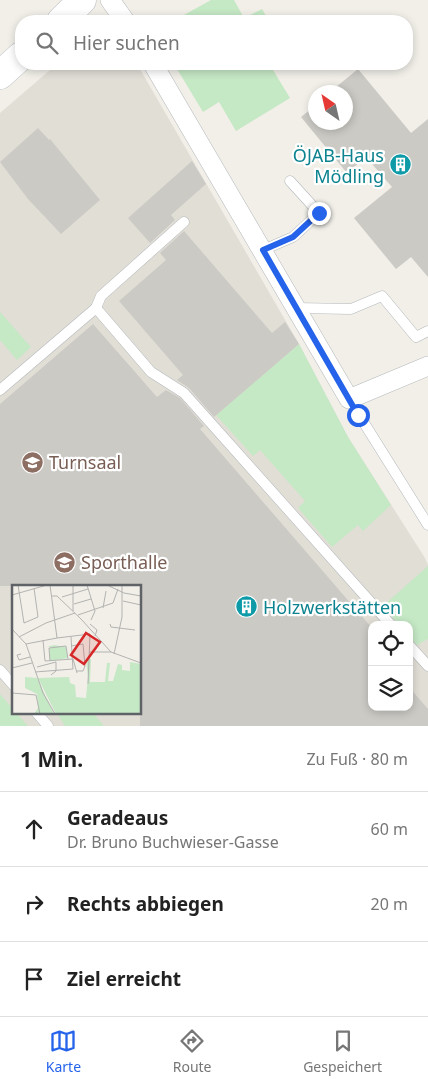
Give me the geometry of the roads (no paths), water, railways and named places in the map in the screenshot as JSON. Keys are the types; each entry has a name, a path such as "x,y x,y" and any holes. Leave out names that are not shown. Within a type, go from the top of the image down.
{"street":[{"path":"67,15 82,0"},
{"path":"110,0 121,15"},
{"path":"0,75 15,61"},
{"path":"157,70 349,399 428,366"}],"lane":[{"path":"263,250 293,237 319,213 290,181"},
{"path":"0,390 96,308 101,296 184,222"},
{"path":"296,308 350,309 382,296 416,337 428,331"},
{"path":"96,308 151,372 184,393 387,621"},
{"path":"349,399 428,524"},
{"path":"413,649 428,666"},
{"path":"0,670 12,684"},
{"path":"38,714 48,726"}],"place":[{"name":"ÖJAB-Haus Mödling","path":"400,165"},
{"name":"Turnsaal","path":"33,462"},
{"name":"Sporthalle","path":"65,562"},
{"name":"Holzwerkstätten","path":"247,607"}]}
